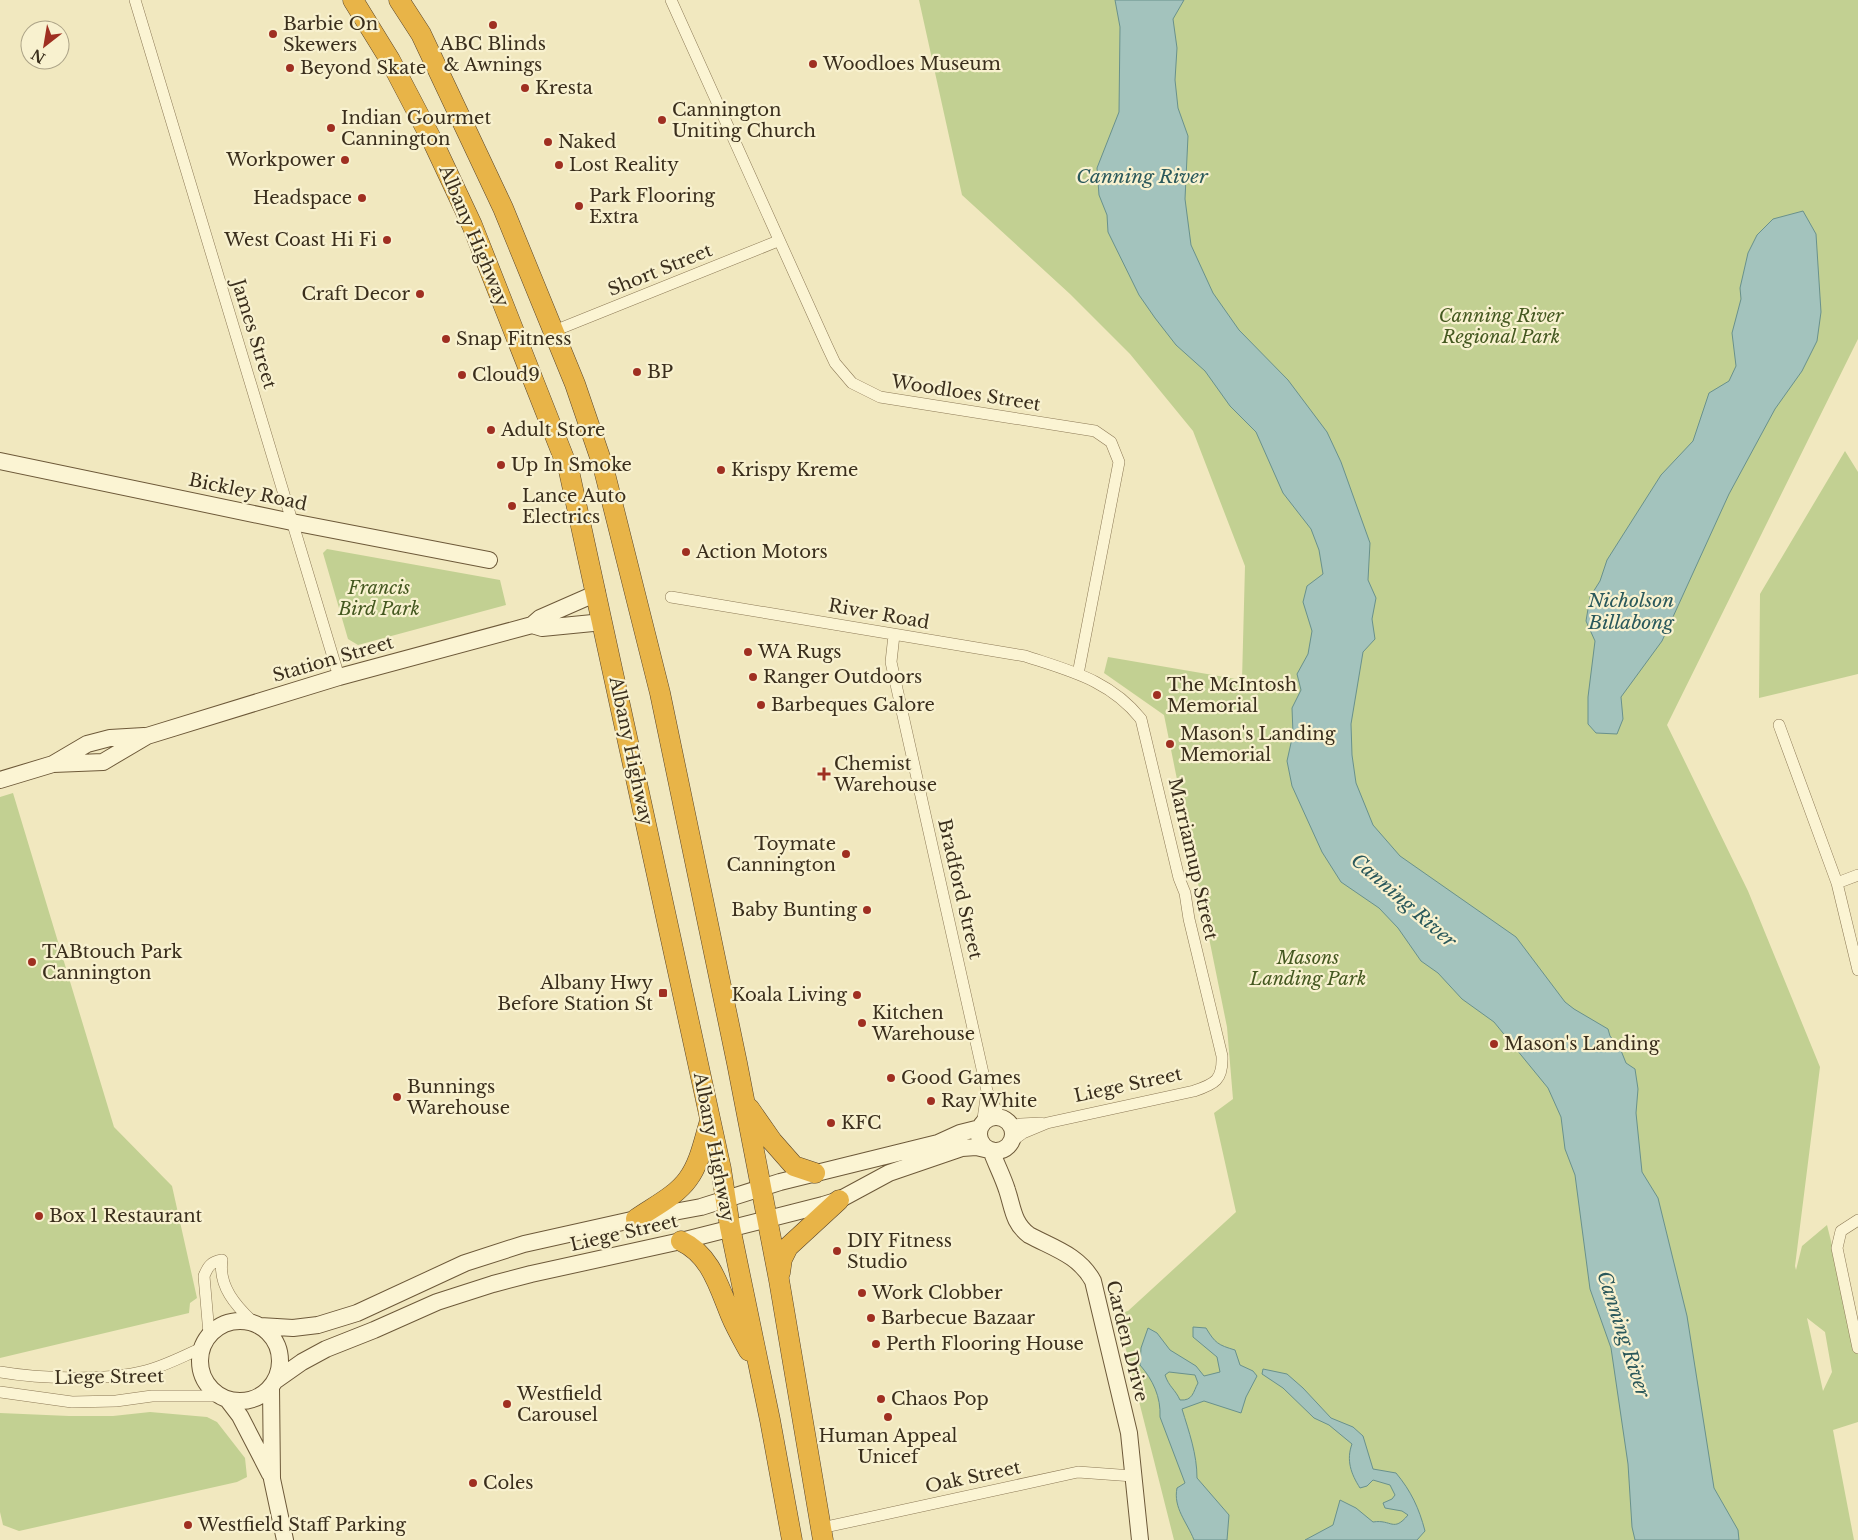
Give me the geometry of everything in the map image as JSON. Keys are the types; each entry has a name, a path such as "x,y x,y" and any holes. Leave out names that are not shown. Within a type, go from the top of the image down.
{"highway":[{"name":"Albany Highway","path":"353,0 390,60 434,144 472,225 569,471 723,1181 730,1227 761,1375 792,1540"},
{"name":"Albany Highway","path":"399,0 421,34 503,208 575,384 603,466 660,693 762,1187 822,1534"},
{"path":"744,1102 772,1142 794,1166 815,1173"},
{"path":"636,1219 677,1191 688,1180 698,1158 710,1120"},
{"path":"779,1280 782,1259 788,1247 839,1200"},
{"path":"681,1241 693,1247 704,1258 718,1281 732,1318 761,1375"}],"street":[{"name":"James Street","path":"135,0 339,677"},
{"name":"Woodloes Street","path":"671,0 778,241 835,362 852,383 880,397 1095,432 1111,442 1119,462 1078,674"},
{"name":"Short Street","path":"554,331 778,241"},
{"name":"Bickley Road","path":"0,461 292,522 489,560"},
{"name":"Station Street","path":"53,764 103,762 147,736 339,677 532,625 540,618 596,593"},
{"name":"River Road","path":"671,597 1025,656 1078,674"},
{"name":"Station Street","path":"532,625 542,628 603,622"},
{"name":"Bradford Street","path":"894,635 891,662 987,1091 1001,1139"},
{"name":"Marriamup Street","path":"1078,674 1113,692 1130,705 1141,719 1179,878 1185,893 1189,919 1222,1056 1220,1076 1215,1082"},
{"path":"1779,725 1837,883 1858,970"},
{"name":"Station Street","path":"0,780 53,764 87,744 110,738 147,736"},
{"path":"1837,883 1858,875"},
{"name":"Liege Street","path":"273,1384 302,1362 326,1349 437,1302 531,1274 681,1241 839,1200 890,1173 962,1148 976,1147 1001,1139 1021,1124 1047,1123 1194,1092 1215,1082"},
{"name":"Bradford Street","path":"981,1127 987,1091"},
{"name":"Liege Street","path":"256,1324 279,1328 318,1325 357,1313 465,1263 548,1238 701,1207 762,1187 938,1143 960,1133 981,1127 986,1121 993,1118 1001,1139"},
{"path":"981,1127 979,1137 982,1144 1001,1139"},
{"name":"Carden Drive","path":"1001,1139 1013,1215 1022,1230 1080,1262 1093,1280 1129,1433 1140,1540"},
{"path":"1858,1220 1841,1231 1837,1248 1858,1348"},
{"path":"224,1398 241,1401 251,1400 265,1393 273,1384 280,1366 279,1350 272,1336 241,1311 224,1286 221,1267 222,1260 214,1261 204,1276 205,1341 200,1364 201,1372 208,1386 224,1398 240,1416 272,1479"},
{"path":"205,1341 215,1329 229,1322 245,1321 256,1324"},
{"name":"Liege Street","path":"0,1372 57,1377 102,1376 144,1371 172,1362 205,1341"},
{"path":"273,1384 272,1479 285,1540"},
{"name":"Liege Street","path":"0,1392 72,1402 116,1401 152,1396 224,1398"},
{"name":"Oak Street","path":"822,1534 1078,1472 1133,1476"}],"green space":[{"name":"Canning River Regional Park","path":"919,0 1858,0 1858,339 1667,725 1748,891 1820,1067 1795,1266 1796,1270 1802,1246 1827,1225 1858,1350 1858,1422 1833,1430 1854,1540 1174,1540 1117,1314 1128,1311 1236,1212 1214,1113 1233,1099 1227,1027 1164,715 1104,673 1108,657 1242,680 1245,566 1193,431 1130,354 1070,294 962,195","holes":["1807,1318 1825,1332 1832,1372 1823,1391"]},
{"path":"1845,451 1858,472 1858,674 1759,698 1760,594"},
{"name":"Francis Bird Park","path":"327,549 500,580 506,605 358,645 348,639 323,553"},
{"name":"TABtouch Park Cannington","path":"13,793 114,1127 172,1186 197,1298 190,1303 189,1313 0,1358 0,797"},
{"path":"150,1412 207,1417 217,1422 245,1458 247,1477 237,1482 19,1531 3,1525 0,1512 0,1413 113,1416"}],"water":[{"name":"Canning River","path":"1115,0 1184,0 1173,19 1177,48 1175,80 1178,108 1188,136 1185,199 1191,245 1213,293 1239,330 1288,380 1327,432 1341,462 1370,543 1368,580 1376,598 1372,619 1375,639 1363,652 1351,724 1352,755 1356,783 1373,825 1400,856 1516,937 1565,1002 1608,1029 1610,1036 1620,1048 1626,1063 1635,1069 1638,1089 1636,1113 1642,1172 1658,1198 1687,1316 1714,1488 1738,1530 1739,1540 1635,1540 1632,1527 1628,1464 1611,1348 1590,1289 1575,1175 1565,1149 1561,1117 1548,1088 1494,1022 1462,999 1438,973 1421,961 1398,928 1379,908 1341,882 1322,852 1292,786 1287,761 1293,734 1292,708 1301,690 1297,674 1308,654 1312,631 1303,602 1307,586 1323,574 1319,550 1311,529 1283,493 1256,432 1230,406 1205,371 1176,345 1155,318 1139,295 1108,232 1107,215 1099,195 1097,168 1119,112 1120,27"},
{"name":"Nicholson Billabong","path":"1803,211 1816,234 1821,312 1817,341 1802,371 1775,409 1729,494 1662,641 1621,697 1623,719 1617,734 1596,733 1588,724 1588,697 1595,641 1586,621 1590,597 1600,581 1607,560 1661,475 1693,441 1709,393 1729,381 1736,366 1732,333 1741,299 1740,288 1748,253 1757,235 1773,219"},
{"path":"1193,1327 1206,1328 1218,1343 1235,1350 1240,1365 1253,1371 1257,1376 1246,1397 1241,1413 1204,1401 1182,1409 1194,1452 1197,1478 1229,1515 1227,1540 1194,1540 1181,1515 1176,1495 1177,1488 1185,1483 1160,1417 1155,1389 1140,1365 1141,1348 1148,1328 1157,1333 1170,1350 1196,1366 1204,1376 1220,1372 1217,1357 1193,1337","holes":["1169,1372 1195,1375 1198,1383 1192,1395 1184,1400 1180,1400 1165,1375"]},
{"path":"1263,1369 1287,1374 1331,1418 1353,1427 1363,1436 1373,1469 1396,1473 1414,1500 1425,1531 1417,1540 1305,1540 1333,1525 1340,1500 1356,1508 1373,1522 1395,1524 1408,1515 1402,1511 1385,1508 1383,1503 1392,1499 1395,1495 1390,1485 1373,1480 1367,1486 1360,1488 1350,1467 1349,1456 1352,1444 1329,1425 1314,1418 1283,1388 1262,1374"}],"place":[{"name":"ABC Blinds & Awnings","path":"493,25"},
{"name":"Barbie On Skewers","path":"273,34"},
{"name":"Woodloes Museum","path":"813,64"},
{"name":"Beyond Skate","path":"290,68"},
{"name":"Kresta","path":"525,88"},
{"name":"Cannington Uniting Church","path":"662,120"},
{"name":"Indian Gourmet Cannington","path":"331,128"},
{"name":"Naked","path":"548,142"},
{"name":"Workpower","path":"345,160"},
{"name":"Lost Reality","path":"559,165"},
{"name":"Headspace","path":"362,198"},
{"name":"Park Flooring Extra","path":"579,206"},
{"name":"West Coast Hi Fi","path":"387,240"},
{"name":"Craft Decor","path":"420,294"},
{"name":"Snap Fitness","path":"446,339"},
{"name":"BP","path":"637,372"},
{"name":"Cloud9","path":"462,375"},
{"name":"Adult Store","path":"491,430"},
{"name":"Up In Smoke","path":"501,465"},
{"name":"Krispy Kreme","path":"721,470"},
{"name":"Lance Auto Electrics","path":"512,506"},
{"name":"Action Motors","path":"686,552"},
{"name":"WA Rugs","path":"748,652"},
{"name":"Ranger Outdoors","path":"753,677"},
{"name":"The McIntosh Memorial","path":"1157,695"},
{"name":"Barbeques Galore","path":"761,705"},
{"name":"Mason's Landing Memorial","path":"1170,744"},
{"name":"Chemist Warehouse","path":"824,774"},
{"name":"Toymate Cannington","path":"846,854"},
{"name":"Baby Bunting","path":"867,910"},
{"name":"TABtouch Park Cannington","path":"32,962"},
{"name":"Albany Hwy Before Station St","path":"663,993"},
{"name":"Koala Living","path":"857,995"},
{"name":"Kitchen Warehouse","path":"862,1023"},
{"name":"Mason's Landing","path":"1494,1044"},
{"name":"Good Games","path":"891,1078"},
{"name":"Bunnings Warehouse","path":"397,1097"},
{"name":"Ray White","path":"931,1101"},
{"name":"KFC","path":"831,1123"},
{"name":"Box 1 Restaurant","path":"39,1216"},
{"name":"DIY Fitness Studio","path":"837,1251"},
{"name":"Work Clobber","path":"862,1293"},
{"name":"Barbecue Bazaar","path":"871,1318"},
{"name":"Perth Flooring House","path":"876,1344"},
{"name":"Chaos Pop","path":"881,1399"},
{"name":"Westfield Carousel","path":"507,1404"},
{"name":"Human Appeal Unicef","path":"888,1417"},
{"name":"Coles","path":"473,1483"},
{"name":"Westfield Staff Parking","path":"188,1525"}],"park label":[{"name":"Masons Landing Park","path":"1308,968"}]}
